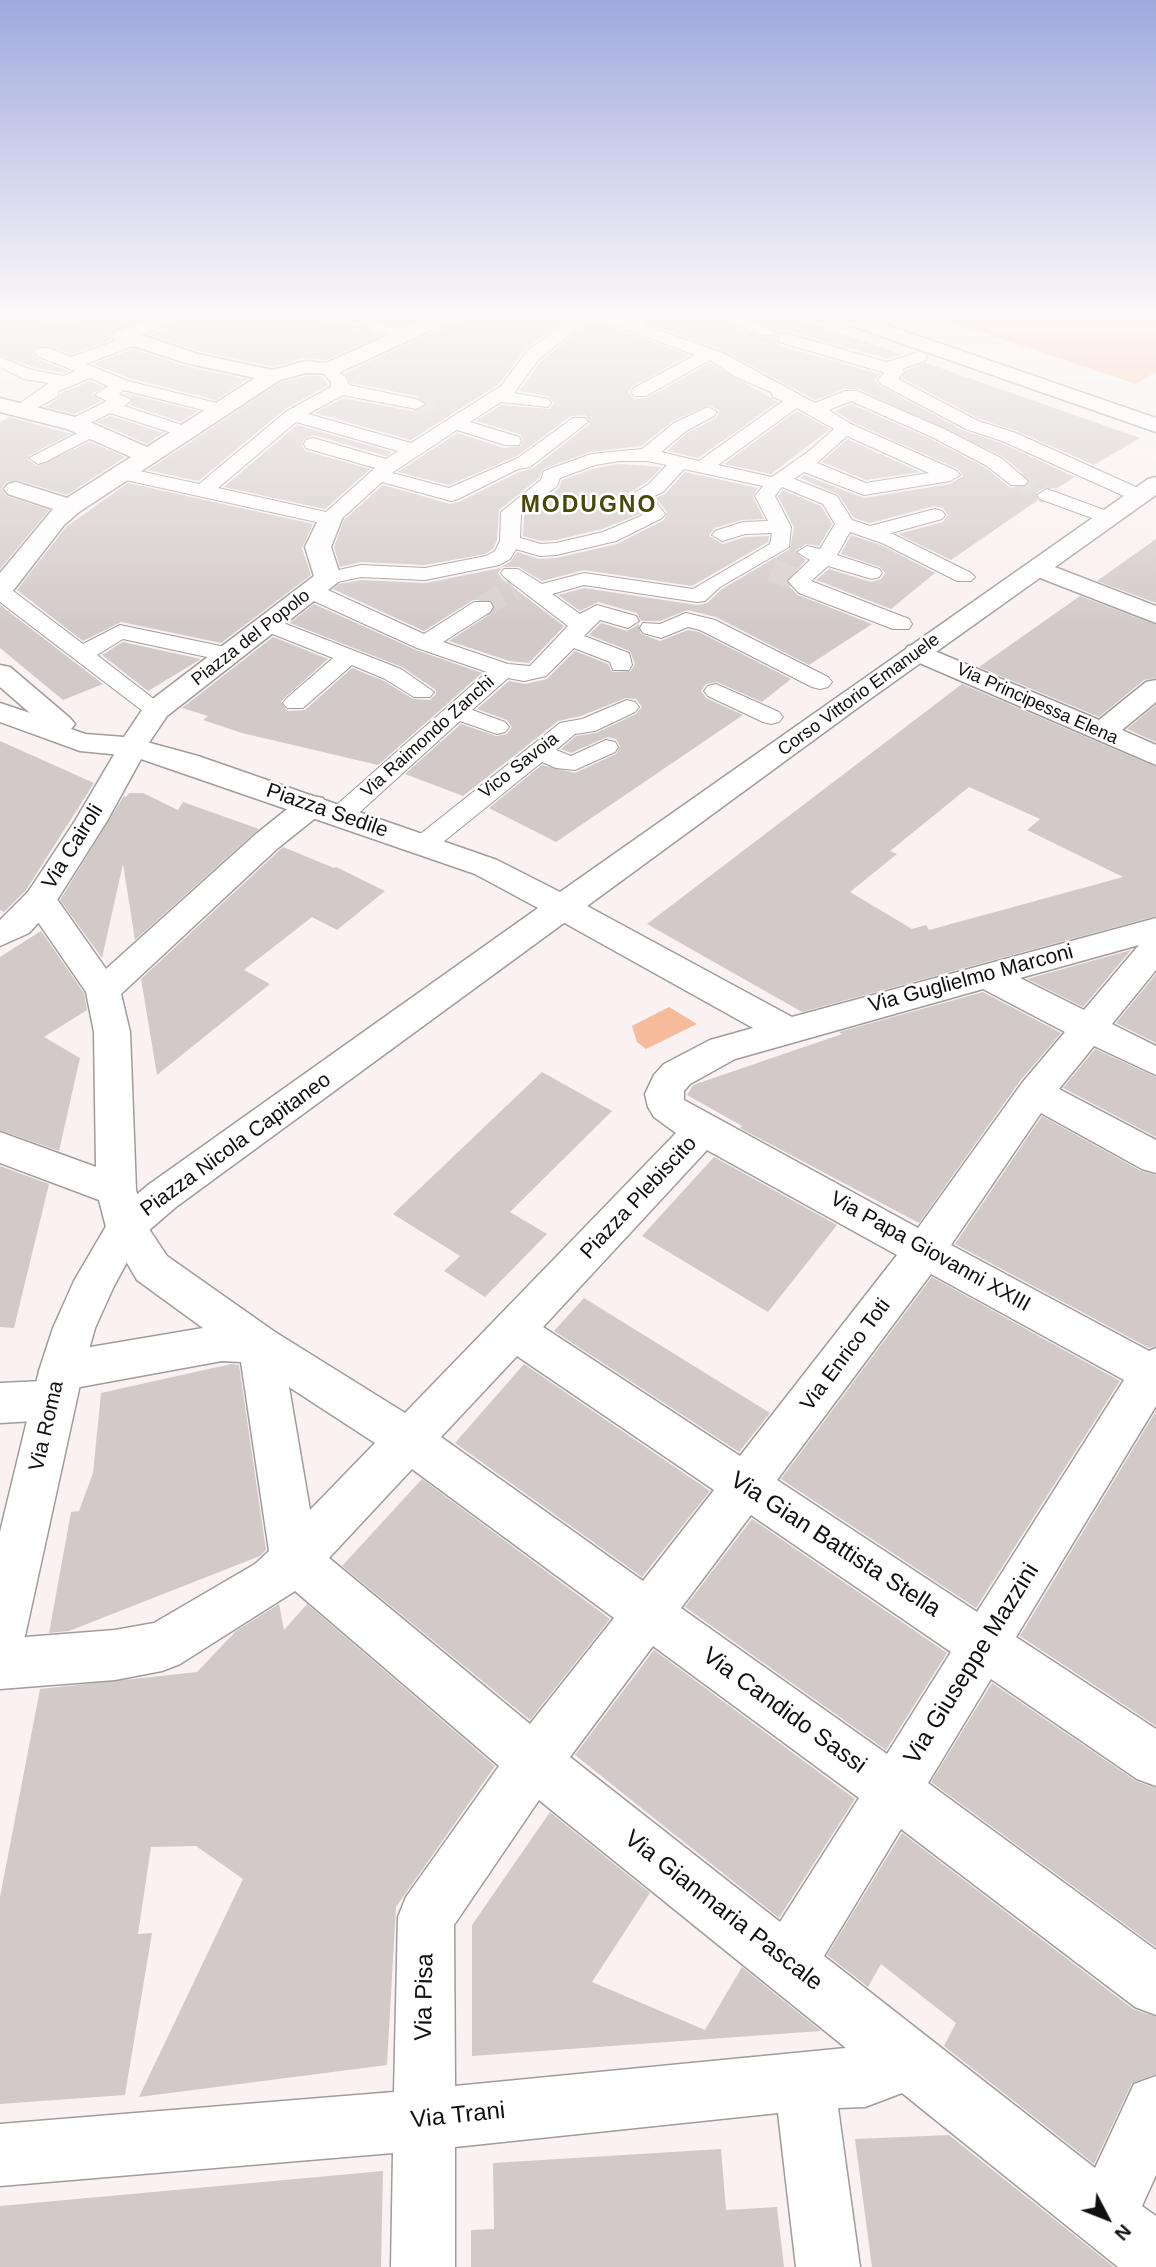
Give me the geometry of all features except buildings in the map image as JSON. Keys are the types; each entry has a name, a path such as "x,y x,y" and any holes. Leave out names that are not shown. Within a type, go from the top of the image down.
{"street":[{"path":"51,419 83,428 148,456"},
{"path":"38,458 94,419"},
{"path":"145,419 185,432"},
{"path":"156,710 83,654 3,582 55,520 121,472 205,419"},
{"path":"204,491 289,419"},
{"path":"306,419 413,450"},
{"path":"121,472 204,491 334,506 456,419"},
{"path":"459,419 512,441"},
{"path":"647,455 680,426 694,419"},
{"path":"707,474 774,419"},
{"path":"802,464 864,489 950,475 845,428 831,419"},
{"path":"909,419 994,462 1018,481"},
{"path":"960,419 1148,490"},
{"path":"1138,419 1156,425"},
{"path":"523,463 579,422"},
{"path":"938,433 972,425"},
{"path":"780,537 765,496 778,482 845,428"},
{"path":"591,460 620,438"},
{"path":"313,444 451,495 514,464 523,463 551,475 591,460 619,455 647,455 681,462 707,474 778,482 830,500 845,524 871,532 964,577"},
{"path":"510,541 540,550 556,549 609,537 648,520 655,514 641,495 656,488 681,462"},
{"path":"551,475 550,482 511,512 510,541 503,555 513,577 546,602 575,632 621,658 621,665"},
{"path":"16,489 70,508"},
{"name":"Corso Vittorio Emanuele","path":"564,908 918,652 1148,490"},
{"path":"1046,495 1108,518"},
{"name":"Piazza del Popolo","path":"156,710 320,585 317,547 334,506"},
{"path":"871,532 935,514"},
{"path":"845,524 826,556 799,581 807,588 901,624"},
{"path":"722,535 743,528 780,537 872,573"},
{"path":"686,620 697,596 713,583 763,566 780,537"},
{"path":"611,582 640,572 646,564"},
{"path":"1039,569 1156,615"},
{"path":"320,585 361,571 584,579 697,596"},
{"path":"320,585 425,643 503,670"},
{"path":"425,643 482,607"},
{"path":"575,632 597,612 628,621"},
{"path":"651,628 662,631 686,620 707,625 820,682"},
{"path":"268,624 393,674 422,692"},
{"path":"83,654 120,632 230,655"},
{"name":"Via Raimondo Zanchi","path":"326,810 456,712 503,670 524,674 538,671 575,632"},
{"name":"Via Principessa Elena","path":"918,652 1156,756"},
{"path":"295,703 349,656"},
{"path":"0,673 80,742"},
{"path":"1102,733 1156,688"},
{"path":"716,691 771,717"},
{"name":"Vico Savoia","path":"423,845 573,720 587,726 627,707"},
{"name":"Via Cairoli","path":"6,925 40,900 91,821 156,710"},
{"name":"Piazza Sedile","path":"0,712 80,742 132,747 326,810 500,872 564,908"},
{"path":"456,712 497,727"},
{"path":"538,751 565,763 575,763 606,747"},
{"path":"40,900 103,991 267,841 326,810"},
{"path":"564,908 786,1030"},
{"name":"Piazza Nicola Capitaneo","path":"103,991 113,1032 121,1209 162,1196 564,908"},
{"name":"Via Guglielmo Marconi","path":"786,1030 1156,929"},
{"name":"Via Enrico Toti","path":"534,1762 925,1250 1035,1093 1087,1027 1148,967"},
{"path":"984,975 1156,1062"},
{"name":"Piazza Plebiscito","path":"0,1664 115,1655 162,1646 272,1580 295,1560 703,1130 667,1107 667,1085 700,1059 786,1030"},
{"path":"1035,1093 1156,1158"},
{"name":"Via Papa Giovanni XXIII","path":"703,1130 1155,1372"},
{"path":"0,1147 121,1209 152,1268 260,1345 408,1440"},
{"name":"Via Roma","path":"0,1636 56,1386 74,1328 95,1281 121,1209"},
{"name":"Via Gian Battista Stella","path":"513,1330 1156,1760"},
{"path":"0,1403 222,1343 260,1345"},
{"path":"260,1345 295,1560"},
{"name":"Via Giuseppe Mazzini","path":"788,1962 1155,1372"},
{"name":"Via Candido Sassi","path":"408,1440 894,1791 1156,1986"},
{"name":"Via Gianmaria Pascale","path":"295,1560 534,1762 912,2060 1156,2257"},
{"name":"Via Pisa","path":"423,2267 426,1917 534,1762"},
{"name":"Via Trani","path":"0,2155 424,2120 804,2080 866,2077 912,2060"},
{"path":"804,2080 828,2267"},
{"path":"1105,2216 1156,2106"}],"shaded area":[{"path":"669,1007 697,1024 646,1049 637,1042 632,1026"}],"tunnel":[{"path":"1018,481 1047,495"},
{"path":"772,570 799,581"},
{"path":"482,607 514,589"}],"district":[{"name":"MODUGNO","path":"589,506"}]}
